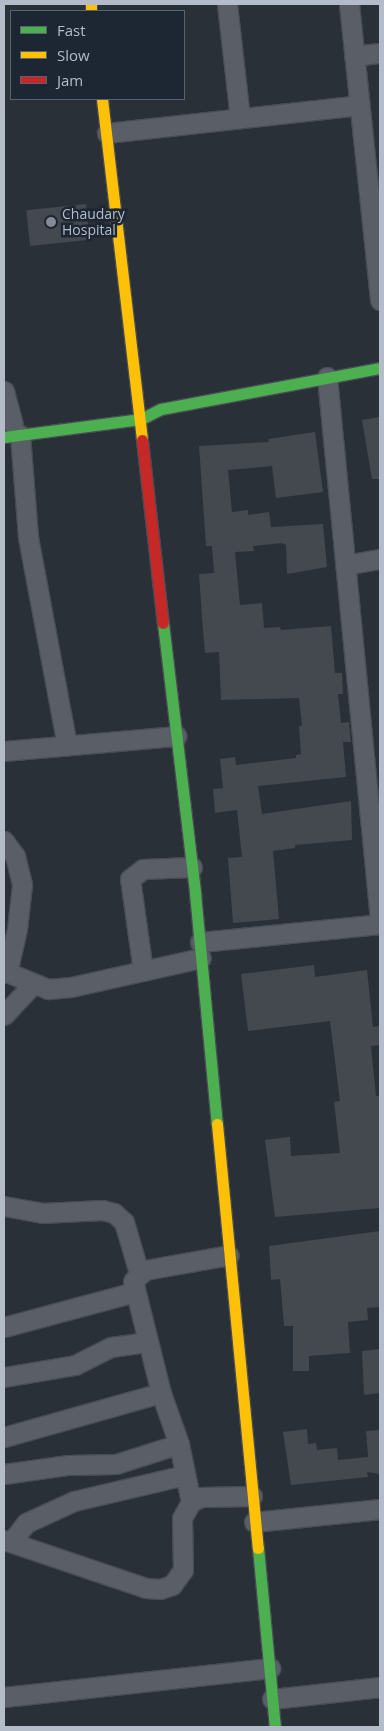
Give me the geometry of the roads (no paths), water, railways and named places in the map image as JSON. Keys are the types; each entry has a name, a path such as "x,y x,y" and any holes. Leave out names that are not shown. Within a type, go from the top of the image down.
{"street":[{"path":"226,4 240,118"},
{"path":"349,4 359,105 375,201 380,300"},
{"path":"354,56 380,53"},
{"path":"102,100 201,950 275,1727"},
{"path":"107,133 359,105"},
{"path":"10,430 140,414 327,376 380,368"},
{"path":"327,376 380,919"},
{"path":"4,391 28,536 67,745"},
{"path":"345,566 380,559"},
{"path":"4,751 176,736"},
{"path":"4,841 15,856 22,885 17,929 5,972 48,989 71,987 143,972 201,950 380,924"},
{"path":"143,972 130,880 143,870 192,867"},
{"path":"4,1014 32,984"},
{"path":"4,1206 42,1213 102,1210 114,1213 124,1222 139,1273"},
{"path":"185,1475 74,1501 26,1523 8,1541 146,1588 160,1589 172,1585 183,1570 182,1518 190,1502 185,1475 179,1444 161,1393 133,1281 139,1273 229,1255"},
{"path":"4,1326 135,1292"},
{"path":"4,1377 75,1365 111,1347 148,1342"},
{"path":"4,1437 161,1393"},
{"path":"4,1474 68,1465 116,1464 179,1444"},
{"path":"190,1502 202,1497 252,1496"},
{"path":"254,1522 380,1510"},
{"path":"4,1697 270,1668"},
{"path":"272,1699 380,1687"}],"place":[{"name":"Chaudary Hospital","path":"51,222"}]}
